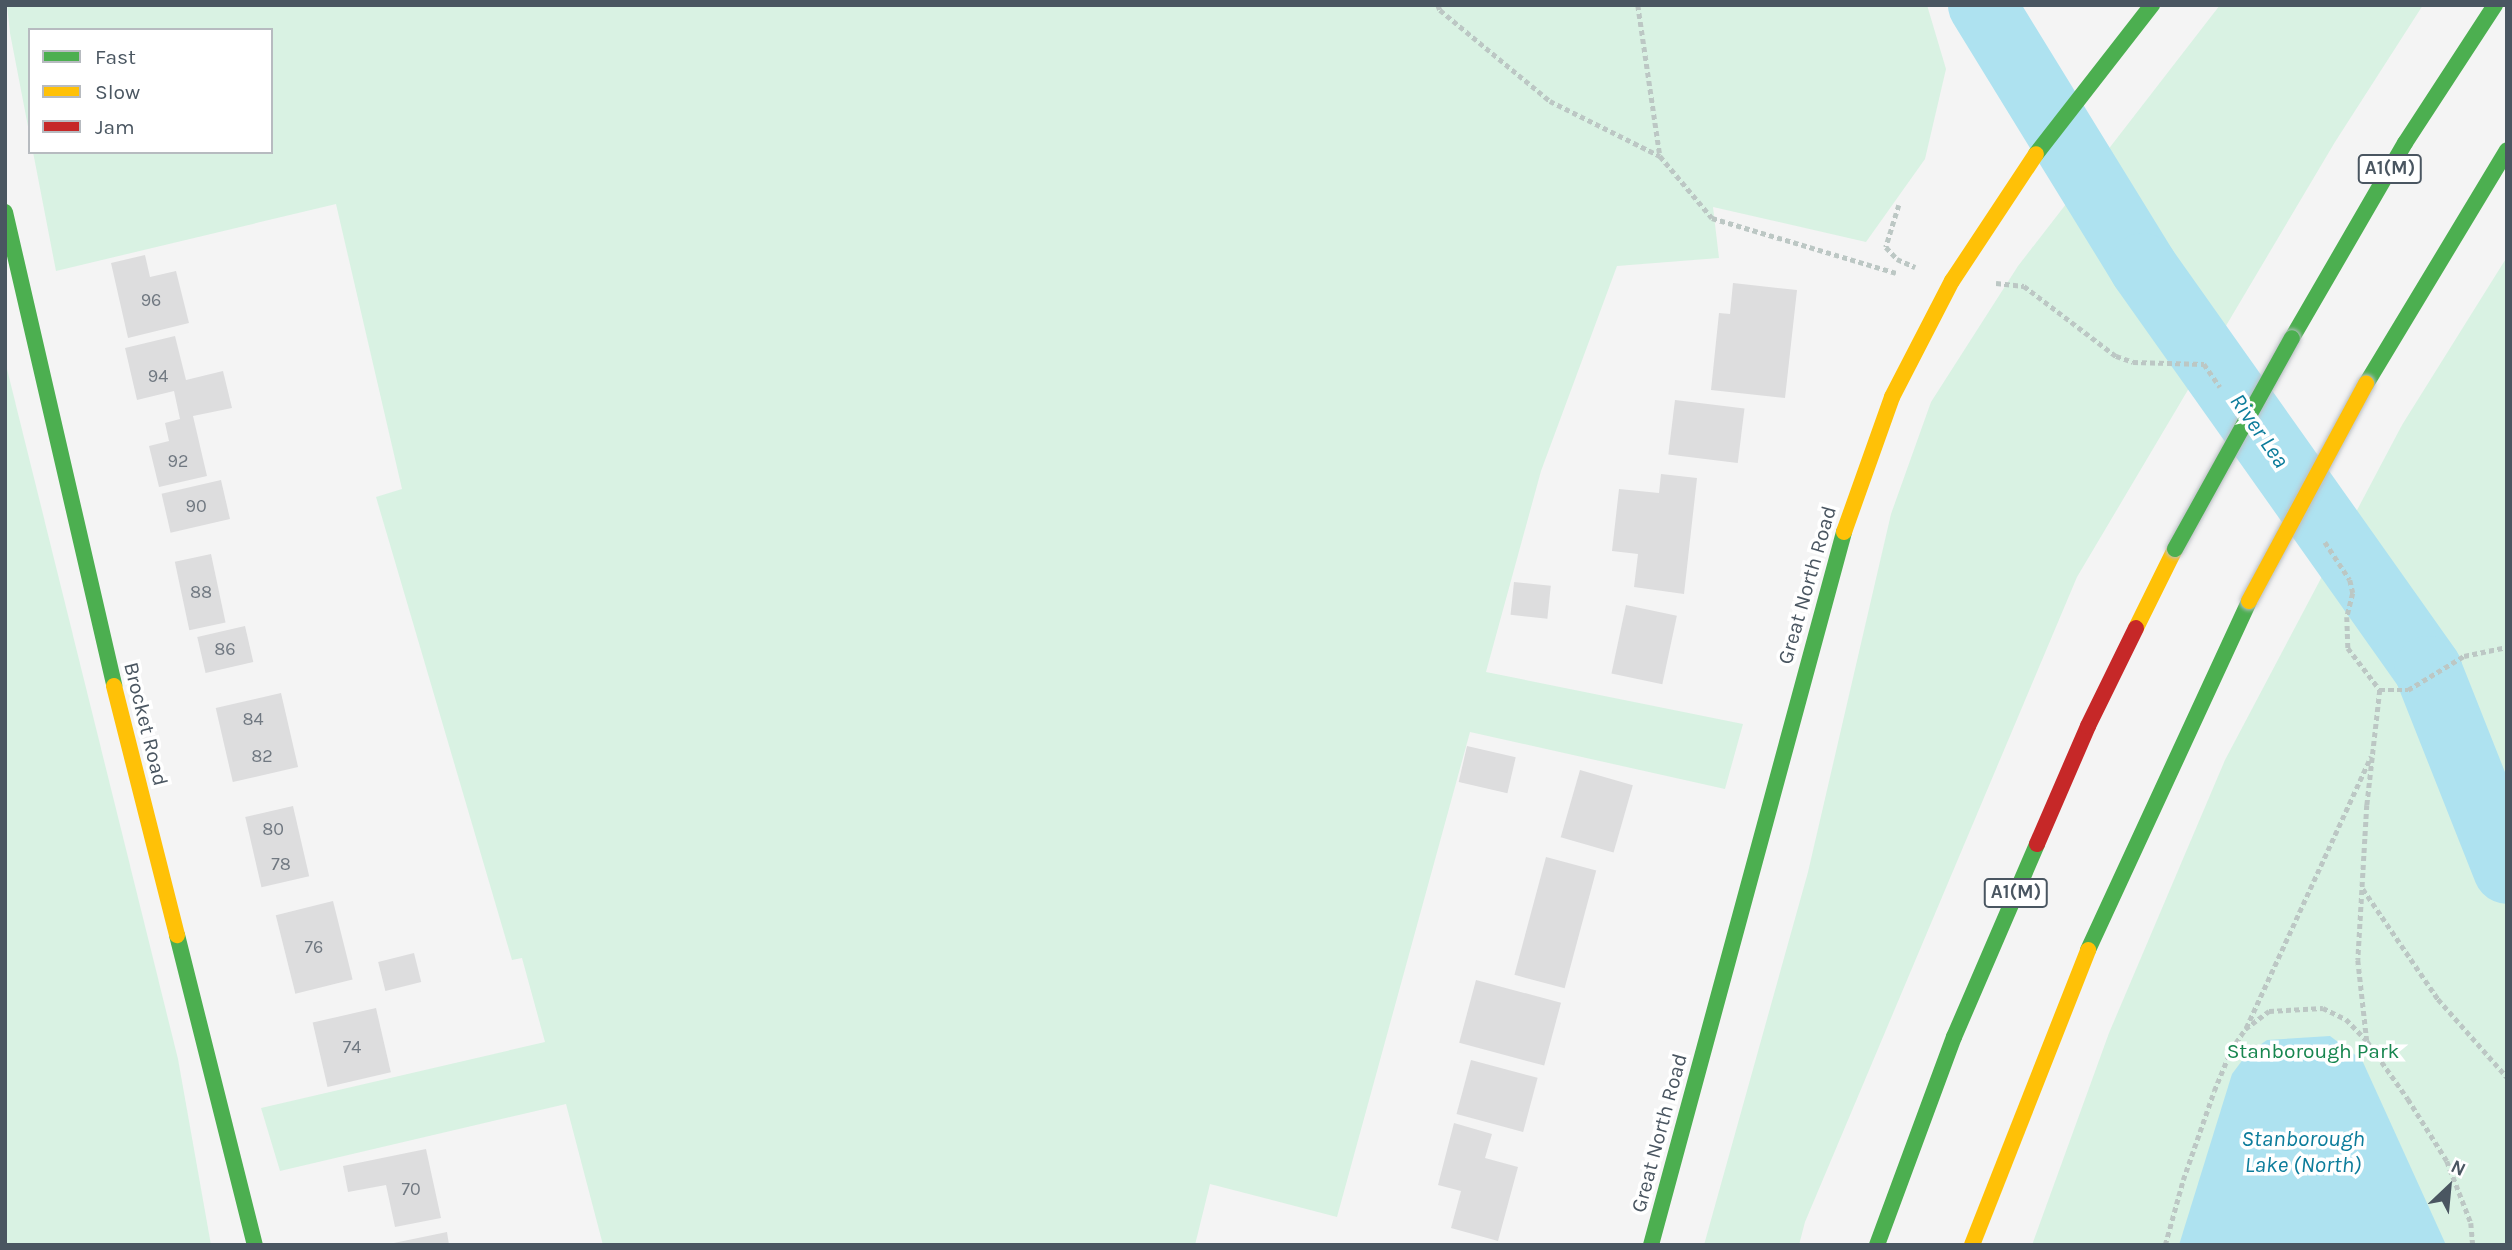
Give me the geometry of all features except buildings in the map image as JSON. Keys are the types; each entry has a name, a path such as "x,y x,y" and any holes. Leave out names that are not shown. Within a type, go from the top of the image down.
{"main road":[{"name":"Great North Road","path":"1651,1245 1819,615 1856,491 1892,397 1952,281 2018,177 2152,5"},
{"name":"A1(M)","path":"1877,1245 1954,1037 2088,726 2175,549 2292,338 2405,143 2495,5"},
{"path":"1972,1245 2006,1152 2090,945 2249,601 2366,384 2507,150"},
{"name":"Brocket Road","path":"5,212 97,619 255,1245"}],"path":[{"path":"1438,5 1440,10 1550,100 1660,156 1712,218 1896,273"},
{"path":"1638,5 1660,156"},
{"path":"1899,205 1886,247 1897,259 1952,281"},
{"path":"1986,282 2024,286 2048,301 2116,356 2133,362 2197,364"},
{"path":"2353,593 2347,617 2348,648 2381,690 2373,752 2358,960 2367,1041"},
{"path":"2381,690 2409,690 2464,656 2507,647"},
{"path":"2165,1245 2183,1180 2231,1050 2245,1029 2373,752"},
{"path":"2362,888 2438,999 2507,1077"},
{"path":"2245,1029 2269,1011 2323,1008 2346,1019 2367,1041 2408,1099 2446,1161 2471,1223 2473,1245"}],"green space":[{"path":"7,5 1927,5 1946,69 1925,159 1866,242 1713,207 1719,258 1617,266 1541,471 1486,672 1743,724 1725,789 1470,732 1337,1217 1210,1184 1195,1245 603,1245 566,1104 280,1171 261,1108 545,1042 522,958 512,960 376,497 402,489 336,204 56,271 33,154 273,154 273,28 28,28 28,127"},
{"path":"1982,5 2020,5 1994,25"},
{"path":"2220,5 2423,5 2335,142 2077,577 1805,1222 1799,1245 1704,1245 1808,872 1891,514 1931,402 2018,266"},
{"name":"Stanborough Park","path":"2507,257 2507,1245 2032,1245 2109,1033 2225,760 2402,425"},
{"path":"5,361 178,1059 211,1245 5,1245"}],"water":[{"name":"Stanborough Lake (North)","path":"2330,1036 2362,1060 2446,1245 2179,1245 2232,1074 2247,1054 2267,1040"}],"waterway":[{"name":"River Lea","path":"1982,5 2143,267 2428,670 2507,870"}],"traffic: fast":[{"path":"2036,154 2152,5"},
{"path":"2292,338 2405,143 2495,5"},
{"path":"2366,384 2507,150"},
{"path":"5,212 114,686"},
{"path":"2175,549 2292,338"},
{"path":"1651,1245 1844,532"},
{"path":"2088,950 2249,601"},
{"path":"1877,1245 1954,1037 2037,844"},
{"path":"177,935 255,1245"}],"traffic: slow":[{"path":"1844,532 1892,397 1952,281 2036,154"},
{"path":"2249,601 2366,384"},
{"path":"2136,628 2175,549"},
{"path":"114,686 177,935"},
{"path":"1972,1245 2088,950"}],"traffic: jam":[{"path":"2037,844 2088,726 2136,628"}]}
